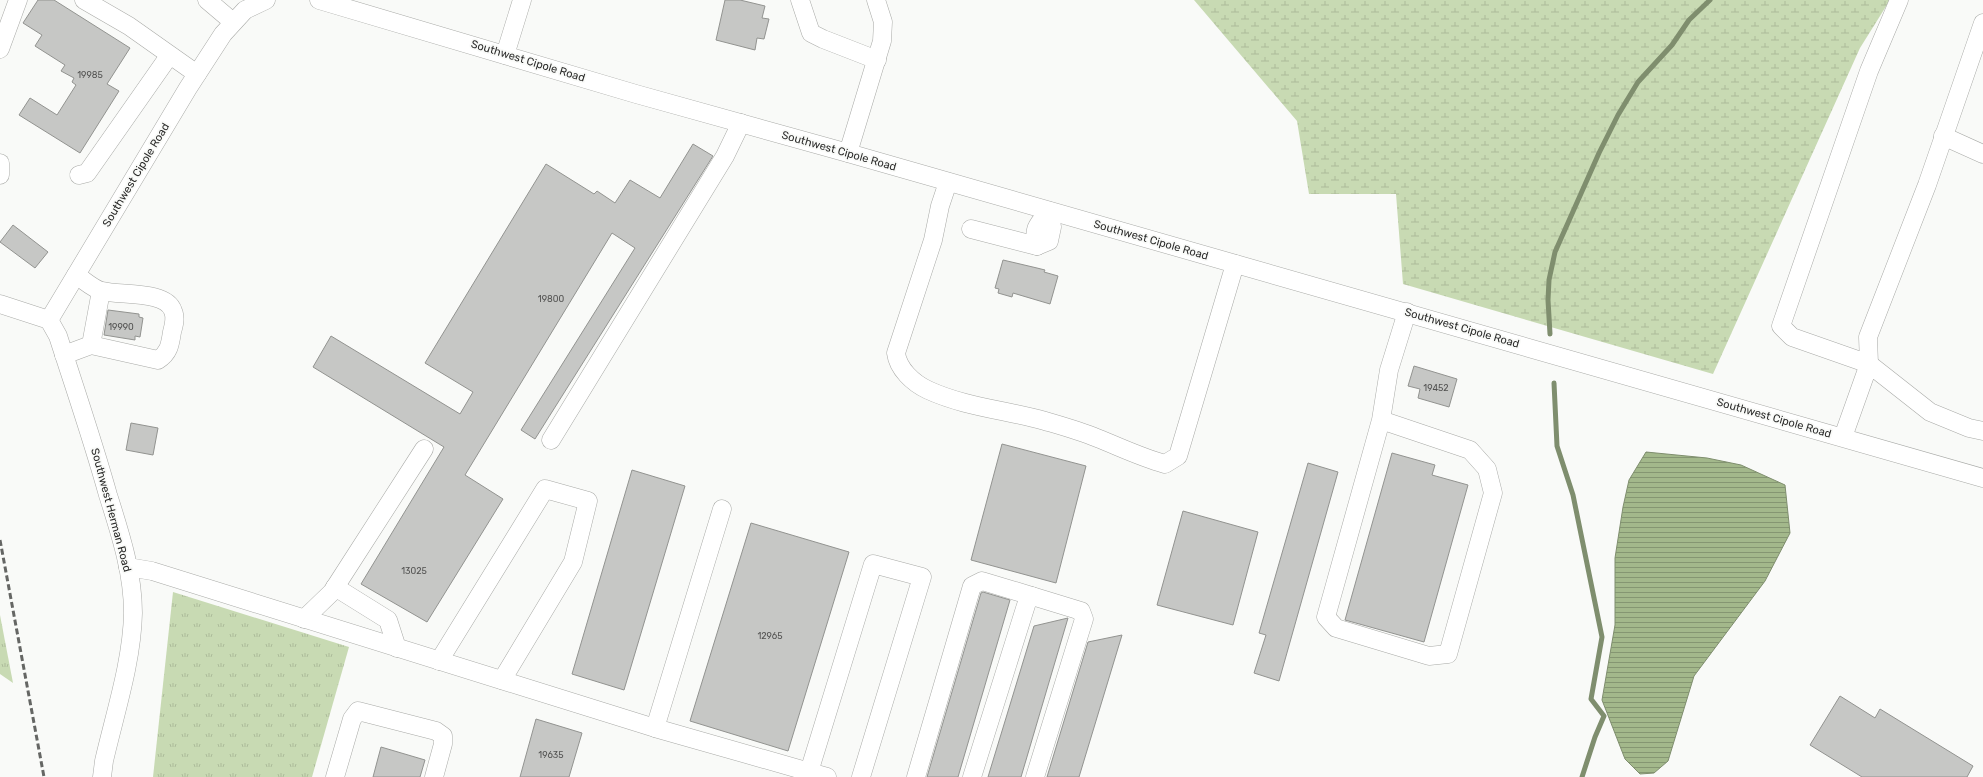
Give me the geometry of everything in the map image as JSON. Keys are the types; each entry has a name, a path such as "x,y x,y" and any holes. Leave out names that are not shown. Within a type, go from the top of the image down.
{"street":[{"path":"0,50 18,0"},
{"path":"84,0 129,26 169,56 197,74"},
{"path":"207,0 233,22"},
{"name":"Southwest Cipole Road","path":"319,0 741,123 1983,478"},
{"path":"505,55 522,0"},
{"path":"800,0 811,33 877,60"},
{"path":"848,153 877,60 884,31 882,14 876,0"},
{"path":"1899,0 1868,71 1781,326 1792,337 1869,364 1930,412 1969,428 1983,431"},
{"name":"Southwest Cipole Road","path":"49,320 197,74 223,34 245,10 261,1"},
{"path":"1843,437 1869,364 1868,337 1927,186 1983,23"},
{"path":"79,175 87,173 169,56"},
{"path":"551,440 725,156 741,123"},
{"path":"1943,136 1983,154"},
{"path":"0,163 0,175"},
{"path":"948,182 940,206 933,240 896,353 897,362 908,376 927,389 958,402 1044,421 1096,437 1136,455 1165,464 1178,456 1235,264"},
{"path":"971,230 1037,246 1034,236 1038,224 1049,211"},
{"path":"64,355 91,345 158,360 164,357 170,349 174,320 173,310 168,303 156,298 101,291 76,275"},
{"path":"91,345 101,291"},
{"path":"0,304 49,320"},
{"path":"1381,420 1470,450 1487,469 1493,493 1448,654 1429,656 1336,628 1326,617 1381,420 1389,370 1406,312"},
{"name":"Southwest Herman Road","path":"49,320 58,336 96,452 128,567 132,596 131,634 127,660 104,761 102,777"},
{"path":"304,619 322,603 335,588 424,448"},
{"path":"439,661 545,489 588,501 573,562 502,680"},
{"path":"655,728 722,509"},
{"path":"809,772 873,564 922,577 861,777"},
{"path":"128,567 152,571 655,728 827,777"},
{"path":"916,777 972,586 982,581 1081,611 1084,619 1035,777"},
{"path":"335,588 388,620 397,648"},
{"path":"972,777 1027,602 1032,596"},
{"path":"335,777 352,719 358,711 436,731 443,736 443,744 434,777"}],"green space":[{"path":"1194,0 1890,0 1860,48 1713,374 1403,284 1396,194 1309,194 1297,121"},
{"path":"173,592 349,647 312,777 153,777"},
{"path":"0,615 13,683 0,674"}],"shaded area":[{"path":"1646,452 1707,458 1741,465 1785,485 1790,533 1765,581 1694,676 1668,761 1654,773 1640,774 1625,759 1602,700 1615,625 1615,558 1623,507 1629,480"}],"building":[{"path":"38,0 54,0 130,48 107,84 119,91 80,153 19,115 30,98 57,115 76,85 72,82 74,78 61,71 65,65 35,46 42,35 23,23"},
{"path":"725,0 740,0 765,6 762,18 769,19 764,39 757,38 755,50 716,40"},
{"path":"693,144 713,156 535,439 521,430 635,248 612,233 465,475 503,499 427,622 361,584 444,447 313,367 331,336 460,414 473,392 425,363 546,164 594,194 597,191 615,203 630,180 660,198"},
{"path":"13,225 48,252 35,268 0,242"},
{"path":"1003,260 1045,270 1044,272 1058,276 1050,304 1013,293 1012,297 998,293 999,289 995,288"},
{"path":"108,310 139,314 139,317 143,318 140,337 135,336 135,340 104,335"},
{"path":"1414,366 1457,379 1449,407 1418,398 1420,389 1408,386"},
{"path":"131,423 158,428 153,455 126,450"},
{"path":"1002,444 1086,466 1056,583 971,560"},
{"path":"1392,453 1435,465 1432,475 1468,485 1424,642 1345,620"},
{"path":"1308,463 1338,472 1279,681 1254,673 1266,635 1259,633"},
{"path":"632,470 685,486 624,690 572,674"},
{"path":"1183,511 1258,532 1233,625 1157,605"},
{"path":"751,523 849,552 788,751 690,721"},
{"path":"983,592 1010,600 958,777 927,777 981,593"},
{"path":"1068,618 1021,777 988,777 1034,626"},
{"path":"1122,635 1079,777 1047,777 1088,642"},
{"path":"1840,696 1875,718 1880,709 1973,766 1967,777 1862,777 1810,745"},
{"path":"536,719 582,733 569,777 520,777"},
{"path":"381,747 425,760 420,777 373,777"}],"waterway":[{"path":"1550,334 1548,300 1549,280 1555,252 1599,153 1618,115 1638,82 1672,45 1689,20 1710,0"},
{"path":"1554,383 1557,446 1573,495 1602,637 1591,699 1604,716 1595,737 1582,777"}],"railway":[{"path":"0,540 44,777"}]}
